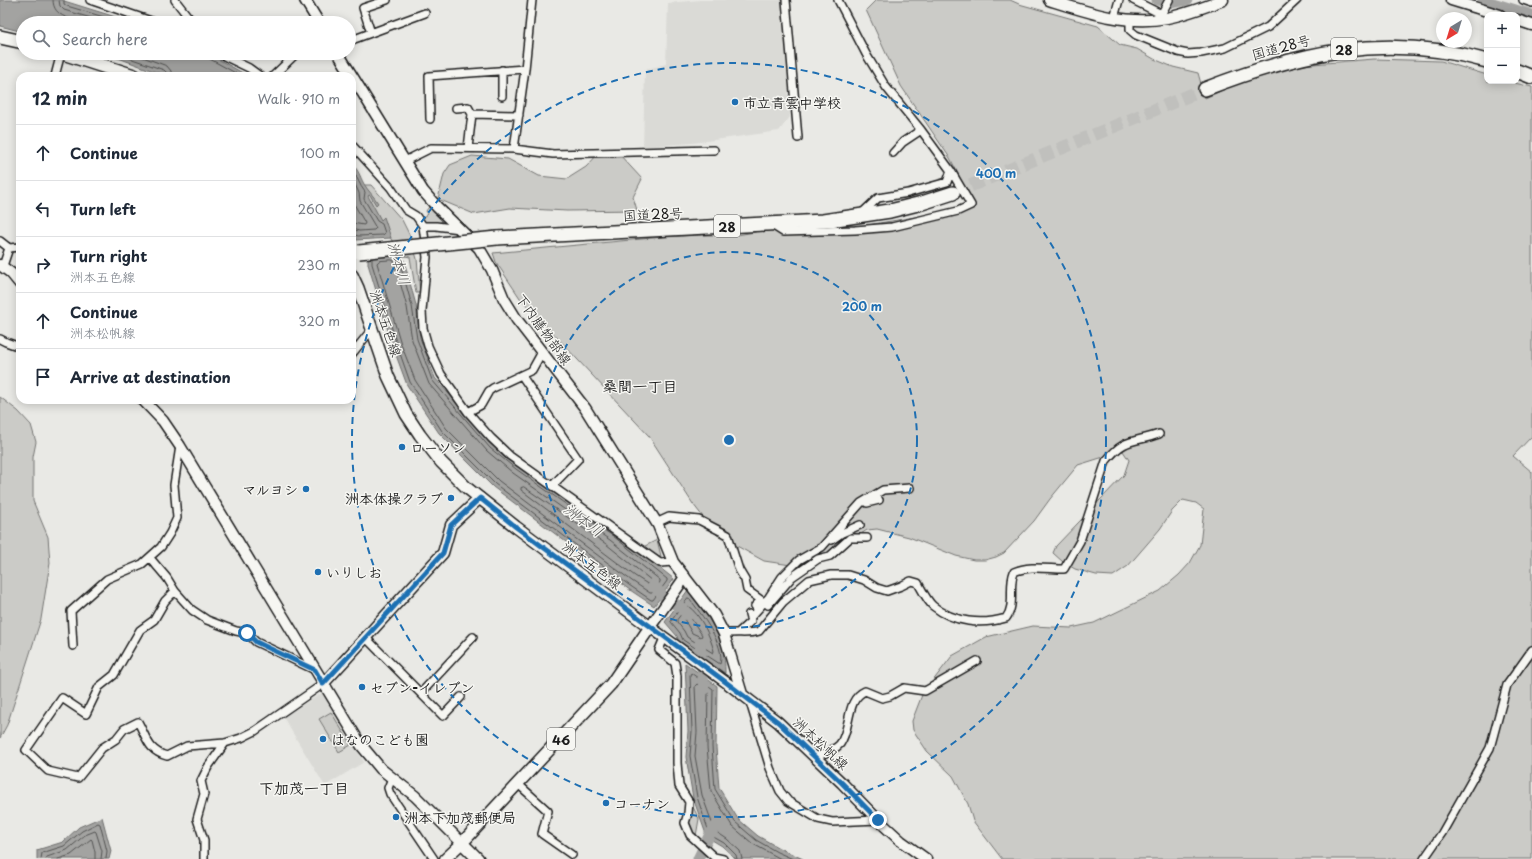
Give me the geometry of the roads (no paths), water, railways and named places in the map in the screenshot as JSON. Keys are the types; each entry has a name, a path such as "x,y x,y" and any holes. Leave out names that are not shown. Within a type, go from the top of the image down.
{"highway":[{"path":"0,37 16,40"},
{"name":"国道28号","path":"1205,89 1261,68 1319,53 1349,49 1383,47 1412,48 1443,51 1484,60"},
{"path":"84,60 121,72"},
{"path":"1520,72 1532,77"},
{"name":"国道28号","path":"356,253 497,238 823,221 858,217 890,211 922,203 953,192"}],"main road":[{"path":"305,0 315,16"},
{"path":"1049,0 1130,21 1167,18 1223,0"},
{"path":"1451,0 1490,12"},
{"path":"1520,21 1532,25"},
{"name":"下内膳物部線","path":"342,60 350,72"},
{"name":"下内膳物部線","path":"356,82 428,196 437,207 479,248 492,270 504,299 517,320 586,408 656,523 684,580 714,615 724,634 746,697"},
{"path":"2,265 16,280"},
{"name":"洲本五色線","path":"356,284 388,376 420,435 453,475 516,527 653,623"},
{"path":"147,404 163,421 180,446 323,684 361,744 381,769 415,796 478,859"},
{"path":"323,684 443,553 451,525 480,498"},
{"path":"653,623 684,580"},
{"name":"洲本松帆線","path":"653,623 664,638 746,697 794,736 878,820 901,841 926,859"},
{"name":"46","path":"462,843 611,684 653,623"},
{"path":"444,859 462,843"}],"street":[{"path":"90,0 137,16"},
{"path":"174,0 187,16"},
{"path":"372,33 363,8 387,0"},
{"path":"514,149 525,69 532,0"},
{"path":"786,0 798,138"},
{"path":"771,224 783,232 855,230 892,227 958,211 971,205 951,171 921,130 886,87 866,54 838,0"},
{"path":"1114,18 1119,0"},
{"path":"1133,0 1162,13 1169,0"},
{"path":"1130,21 1130,30 1136,35 1178,52 1188,54 1202,53 1225,48 1268,27 1297,0"},
{"path":"1523,0 1532,3"},
{"path":"356,39 425,13"},
{"path":"56,72 60,60"},
{"path":"234,60 254,72"},
{"path":"277,72 290,60"},
{"path":"430,119 430,76 525,69"},
{"path":"502,70 502,96"},
{"path":"456,108 468,107 472,114 468,148"},
{"path":"472,114 519,115"},
{"path":"893,153 903,142 921,130"},
{"path":"405,161 431,148 514,149 553,154 714,150"},
{"path":"356,149 391,188 406,210 416,216 423,226 428,257 422,311 423,328 435,364 468,412 491,438 510,456 660,563 674,562"},
{"path":"858,217 878,198 908,193 947,182 951,171"},
{"path":"423,226 460,229"},
{"path":"0,241 9,248 16,247"},
{"path":"2,265 9,248"},
{"path":"356,349 372,329"},
{"path":"0,339 16,345"},
{"path":"468,412 481,405 489,391 493,388 522,376 532,370 542,352"},
{"path":"522,376 578,459 552,486"},
{"path":"724,634 740,632 754,633 760,631 783,602 809,580 831,575 848,575 864,580 877,588 887,590 911,581 918,583 932,605 946,614 967,622 983,622 1006,618 1011,611 1012,577 1014,572 1028,568 1064,569 1080,541 1106,461 1127,442 1159,434"},
{"path":"73,646 71,610 107,580 142,564 150,558 161,547 170,533 177,518 174,485 180,446"},
{"path":"822,547 859,505 883,490 910,488"},
{"path":"859,505 879,500"},
{"path":"656,523 669,517 699,520 728,535 739,570 745,580 747,590 761,600 748,614 751,620"},
{"path":"740,632 770,597 782,577 799,560 822,547 842,533 860,525"},
{"path":"751,620 792,578 818,559 830,556 850,538 866,538"},
{"path":"150,558 168,578 175,591 192,610 207,620 236,631 247,633 256,642 315,670"},
{"path":"175,591 165,601 154,620 140,630 114,675 100,687 86,714 62,698 26,750 48,771 78,778 102,748 116,739 124,729 138,722 150,747 158,754 167,756 187,746 225,743 241,738 254,732 323,684"},
{"path":"421,693 473,637"},
{"path":"366,638 443,716 462,697"},
{"path":"664,638 659,650 675,663 677,676 677,763 679,786 689,802 685,823 690,835 714,857 723,859"},
{"path":"1424,859 1442,833 1490,748 1507,685 1532,650"},
{"path":"815,757 829,752 839,744 846,733 854,699 858,694 865,691 882,698 890,696 904,688 925,690 977,662"},
{"path":"746,697 770,768 780,791 788,801 818,819 832,822 878,820"},
{"path":"204,859 204,840 197,819 204,794 202,780 208,767 225,743"},
{"path":"392,778 388,788 390,794 434,859"},
{"path":"518,784 548,811 542,834 572,855"}],"water":[{"path":"0,0 61,0 112,16 16,16 16,30 0,26"},
{"path":"124,60 219,60 241,72 156,72"},
{"path":"356,169 362,181 378,203 376,205 370,195 368,196 381,220 384,217 391,238 356,240"},
{"path":"401,250 416,305 420,338 435,378 493,445 615,532 674,579 654,606 627,588 493,487 439,433 407,385 393,347 368,264 368,253"},
{"path":"688,590 709,619 719,638 725,660 725,673 679,643 677,636 665,622"},
{"path":"685,663 717,686 716,747 719,788 738,819 758,836 803,859 736,859 722,846 707,837 693,798 686,757 688,731"},
{"path":"102,817 111,851 109,859 37,859 37,850 63,842 79,827"}],"waterway":[{"path":"1157,0 1170,3 1187,0"},
{"path":"1483,0 1532,15"},
{"name":"洲本川","path":"653,585 664,597 680,607 688,615"},
{"name":"洲本川","path":"700,643 704,690"},
{"path":"698,859 710,834 716,826"}],"tunnel":[{"path":"953,193 1205,89"}],"place":[{"name":"市立青雲中学校","path":"735,102"},
{"name":"ローソン","path":"402,447"},
{"name":"マルヨシ","path":"306,489"},
{"name":"洲本体操クラブ","path":"451,498"},
{"name":"いりしお","path":"318,572"},
{"name":"セブン-イレブン","path":"362,687"},
{"name":"はなのこども園","path":"323,739"},
{"name":"コーナン","path":"606,803"},
{"name":"洲本下加茂郵便局","path":"396,817"}],"district":[{"name":"桑間一丁目","path":"640,385"},
{"name":"下加茂一丁目","path":"304,787"}]}
